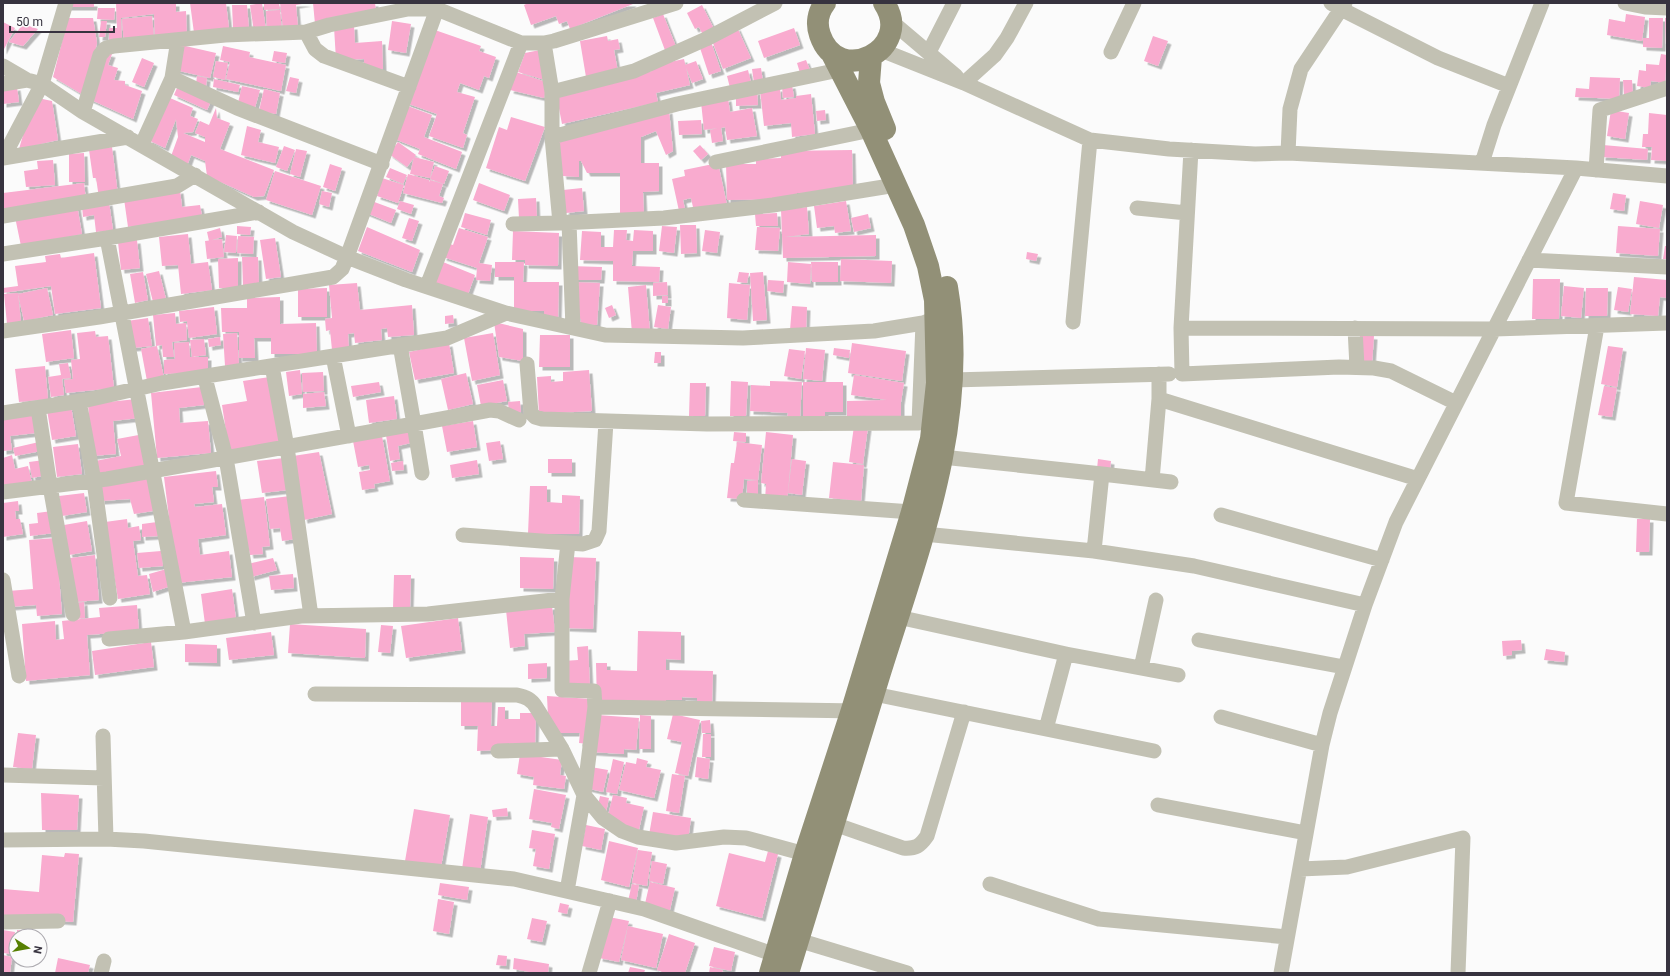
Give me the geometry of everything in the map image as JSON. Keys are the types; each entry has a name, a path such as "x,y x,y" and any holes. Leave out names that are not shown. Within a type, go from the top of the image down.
{"main road":[{"path":"807,3 831,55 851,61 876,53"},
{"path":"781,966 805,854 865,705 898,617 915,534 912,512 933,424 937,383 935,300 928,266 914,225 871,130 818,31 818,19 825,3"},
{"path":"781,966 798,940 834,824 865,705 915,534 942,458 933,424 952,380 954,342 936,318 943,262 930,225 874,102 869,83 876,53 890,32 888,12"}],"street":[{"path":"3,158 42,84 66,3"},
{"path":"552,92 634,71 706,39 775,3"},
{"path":"929,52 954,3"},
{"path":"964,83 995,55 1008,38 1026,3"},
{"path":"1111,52 1134,3"},
{"path":"1482,163 1509,86 1542,3"},
{"path":"1625,3 1645,7 1667,8"},
{"path":"83,112 100,55 106,48 225,35 306,32 329,25 408,9 437,10 521,43 544,43 666,5"},
{"path":"1288,153 1290,109 1301,69 1339,5 1438,58 1509,86"},
{"path":"3,331 99,317 333,277 342,269 347,257 437,10"},
{"path":"888,12 929,52 964,83"},
{"path":"306,32 315,49 324,56 409,87"},
{"path":"142,144 172,78 178,40"},
{"path":"427,286 521,43"},
{"path":"544,43 552,92 552,137 565,222 573,328"},
{"path":"876,53 964,83 1090,140 1191,150 1255,154 1288,153 1576,168 1667,176"},
{"path":"552,137 677,104 831,55"},
{"path":"3,66 27,80 42,84 83,112 142,144 293,232 347,257 506,313 605,335 743,338 874,331 936,318"},
{"path":"172,78 237,108 382,164"},
{"path":"3,84 27,80"},
{"path":"1596,170 1600,110 1667,88"},
{"path":"716,162 871,130"},
{"path":"3,158 128,137"},
{"path":"1073,322 1090,140"},
{"path":"1182,374 1181,328 1191,150"},
{"path":"1281,973 1322,745 1344,667 1365,605 1396,522 1576,168"},
{"path":"3,216 177,186 195,175"},
{"path":"513,224 664,218 773,206 896,185"},
{"path":"1137,208 1187,213"},
{"path":"3,254 260,212"},
{"path":"107,238 138,388 184,632"},
{"path":"1529,260 1667,267"},
{"path":"3,413 79,401 138,388 448,338 506,313"},
{"path":"1181,328 1494,328 1667,323"},
{"path":"1597,326 1566,503 1667,514"},
{"path":"1355,328 1357,367"},
{"path":"400,345 422,473"},
{"path":"333,356 349,436"},
{"path":"527,364 531,413 535,417 606,422 707,424 933,424"},
{"path":"272,366 287,447 311,616"},
{"path":"952,380 1182,374 1357,367 1390,371 1456,403"},
{"path":"1152,480 1159,399 1159,374"},
{"path":"205,378 226,458 254,623"},
{"path":"1159,399 1418,479"},
{"path":"79,401 94,481 110,598"},
{"path":"38,408 50,486 73,614"},
{"path":"3,492 94,481 490,410 499,411 519,420"},
{"path":"462,535 583,544 595,540 599,531 606,422"},
{"path":"942,458 1171,482"},
{"path":"1094,551 1102,474"},
{"path":"744,500 912,512"},
{"path":"1221,515 1382,560"},
{"path":"915,534 1094,551 1194,566 1365,605"},
{"path":"567,891 584,795 595,706 594,691 562,690 562,599 568,543"},
{"path":"3,580 19,676"},
{"path":"109,639 184,632 311,616 428,614 562,599"},
{"path":"1141,668 1156,600"},
{"path":"898,617 1066,654 1178,675"},
{"path":"1199,640 1344,667"},
{"path":"1046,729 1066,654"},
{"path":"315,694 517,695 525,697 532,700 562,749 584,795 603,818 622,831 638,837 686,843 736,836 805,854"},
{"path":"595,706 865,705 964,712 1154,752"},
{"path":"834,824 903,848 914,849 922,844 928,836 964,712"},
{"path":"1221,717 1322,745"},
{"path":"103,736 106,839"},
{"path":"498,751 562,749"},
{"path":"3,775 104,778"},
{"path":"1158,805 1306,833"},
{"path":"1300,869 1347,867 1463,838 1458,973"},
{"path":"3,840 106,839 152,842 470,873 514,879 644,909 781,966"},
{"path":"990,884 1099,919 1287,937"},
{"path":"589,973 610,901"},
{"path":"3,922 58,922"},
{"path":"798,940 907,973"}],"building":[{"path":"67,3 94,3 94,7 66,7"},
{"path":"116,3 176,3 176,12 186,11 187,38 155,40 154,14 121,18 122,41 109,42 109,28 117,28"},
{"path":"190,3 226,3 229,28 194,33"},
{"path":"262,3 266,30 254,32 250,5"},
{"path":"264,3 279,3 280,9 264,10"},
{"path":"280,3 308,3 296,5 298,27 283,28"},
{"path":"313,3 375,3 376,11 331,17 332,22 315,24"},
{"path":"528,3 633,4 570,29 567,21 559,24 556,16 531,25 524,5"},
{"path":"232,5 247,5 249,29 233,28"},
{"path":"702,5 715,31 704,37 699,27 695,29 687,13"},
{"path":"98,8 115,8 114,20 97,19"},
{"path":"280,10 282,31 267,31 266,11"},
{"path":"663,14 677,49 666,53 653,18"},
{"path":"1626,14 1645,17 1642,41 1607,35 1609,19 1625,22"},
{"path":"152,16 154,38 124,43 122,19"},
{"path":"68,18 93,18 97,43 85,96 53,77"},
{"path":"1649,18 1663,18 1662,48 1643,47 1643,38 1649,38"},
{"path":"1665,18 1667,18 1667,44 1666,44"},
{"path":"101,21 107,21 105,37 99,37"},
{"path":"392,21 411,24 406,53 388,50"},
{"path":"3,22 15,28 3,51"},
{"path":"23,24 38,29 23,46 9,42"},
{"path":"354,26 355,43 382,41 383,69 364,70 364,59 336,60 334,27"},
{"path":"737,27 751,58 723,69 711,38"},
{"path":"794,28 800,45 764,58 758,41"},
{"path":"432,29 481,46 479,51 496,57 489,78 484,76 479,90 460,83 457,92 475,97 463,133 467,135 463,148 429,136 437,114 406,103"},
{"path":"607,36 608,41 618,39 620,49 614,50 618,72 586,77 580,41"},
{"path":"1153,36 1168,41 1158,66 1144,61"},
{"path":"711,42 721,71 709,75 699,45"},
{"path":"181,45 216,53 210,78 175,70"},
{"path":"223,46 250,52 249,57 286,65 281,91 226,79 230,62 220,60"},
{"path":"540,50 545,80 518,72 525,53"},
{"path":"274,51 287,53 285,63 272,61"},
{"path":"103,52 112,54 108,65 118,68 114,80 125,81 125,85 142,91 133,119 89,99"},
{"path":"1661,54 1667,55 1665,83 1651,81 1650,88 1637,86 1639,70 1646,71 1646,64 1659,65"},
{"path":"142,58 154,63 144,87 132,82"},
{"path":"684,59 690,85 656,93 658,102 562,124 556,93 652,71 651,66"},
{"path":"806,60 810,70 800,73 797,63"},
{"path":"216,61 228,63 225,80 213,77"},
{"path":"696,61 703,79 692,83 685,65"},
{"path":"761,68 763,82 754,83 752,69"},
{"path":"748,70 752,87 731,92 727,76"},
{"path":"516,72 543,81 546,90 544,98 510,90"},
{"path":"197,76 207,78 206,86 196,84"},
{"path":"290,77 299,79 296,93 286,91"},
{"path":"1590,77 1620,78 1619,99 1575,97 1576,88 1589,89"},
{"path":"214,79 240,85 238,92 213,87"},
{"path":"1623,80 1632,80 1633,94 1624,94"},
{"path":"179,83 212,99 207,110 174,95"},
{"path":"792,85 794,97 783,98 782,86"},
{"path":"242,86 260,90 254,111 237,107"},
{"path":"17,87 19,102 3,104 3,89"},
{"path":"780,88 781,100 811,94 815,134 792,137 791,123 764,126 760,90"},
{"path":"264,89 280,93 276,114 259,111"},
{"path":"757,91 758,105 736,106 736,93"},
{"path":"38,98 52,101 58,140 19,149 28,118"},
{"path":"170,98 193,108 190,116 198,119 193,132 183,133 205,142 205,137 195,133 200,121 209,125 216,108 217,118 230,123 220,149 274,170 264,196 254,197 207,176 205,161 191,155 187,166 170,159 178,137 176,119 165,148 148,140"},
{"path":"728,98 730,112 752,108 757,136 727,140 725,127 721,128 723,141 712,143 710,130 718,128 704,130 701,102"},
{"path":"405,105 432,115 424,137 462,152 456,169 418,154 420,149 392,138"},
{"path":"669,110 673,151 666,155 656,131 641,137 641,163 659,163 659,191 643,192 644,215 620,215 620,173 587,173 581,161 579,161 579,177 563,176 556,139"},
{"path":"825,110 826,120 817,121 816,111"},
{"path":"1611,110 1629,113 1625,139 1607,136"},
{"path":"1649,113 1667,115 1667,161 1651,160 1652,147 1642,147 1643,134 1648,134"},
{"path":"511,117 545,127 525,181 486,168 499,127 507,130"},
{"path":"701,120 702,134 679,135 678,121"},
{"path":"247,126 261,130 258,142 279,147 275,163 241,155"},
{"path":"398,142 416,155 407,167 389,154"},
{"path":"700,145 708,154 701,160 693,151"},
{"path":"1603,145 1648,149 1647,160 1602,157"},
{"path":"284,146 295,150 287,171 276,167"},
{"path":"112,147 118,195 99,198 96,178 93,178 89,150"},
{"path":"296,149 307,151 300,177 290,174"},
{"path":"852,150 853,192 797,193 797,199 727,200 726,164 756,164 756,159 781,158 781,151"},
{"path":"84,153 85,182 69,182 69,154"},
{"path":"414,157 434,162 430,178 410,174"},
{"path":"53,160 55,185 26,187 24,171 38,169 37,161"},
{"path":"718,163 727,205 694,212 691,198 683,200 685,209 679,211 672,179 685,176 684,170"},
{"path":"330,164 342,168 335,191 323,187"},
{"path":"435,166 449,171 444,184 430,179"},
{"path":"390,168 407,175 403,184 386,177"},
{"path":"275,171 321,186 312,215 266,200"},
{"path":"408,174 429,180 429,182 430,180 443,184 439,196 444,198 442,203 403,193"},
{"path":"382,178 404,185 398,203 377,196"},
{"path":"84,183 86,200 3,212 3,193"},
{"path":"479,183 510,195 504,211 473,200"},
{"path":"582,188 584,211 566,213 563,190"},
{"path":"180,190 182,207 200,205 202,216 128,227 124,199"},
{"path":"322,191 332,193 329,207 319,204"},
{"path":"1613,193 1626,195 1624,211 1610,209"},
{"path":"536,198 537,219 519,219 518,199"},
{"path":"369,200 396,210 391,223 364,212"},
{"path":"400,201 414,205 411,214 397,209"},
{"path":"846,201 851,231 835,233 834,226 817,228 814,206"},
{"path":"1640,201 1663,205 1659,228 1636,224"},
{"path":"109,202 113,230 96,232 94,215 83,217 82,206"},
{"path":"77,205 82,234 21,246 15,217"},
{"path":"807,207 809,234 785,237 876,235 876,256 783,258 781,210"},
{"path":"465,213 491,220 487,235 461,227"},
{"path":"777,213 778,226 756,226 755,214"},
{"path":"868,214 871,228 854,232 851,218"},
{"path":"409,218 419,221 412,241 402,238"},
{"path":"680,225 696,225 697,253 681,254"},
{"path":"237,226 251,227 250,235 237,234"},
{"path":"662,226 677,227 674,253 659,251"},
{"path":"1618,226 1660,229 1658,256 1616,253"},
{"path":"367,227 420,250 412,272 358,251"},
{"path":"757,227 780,228 778,251 755,250"},
{"path":"220,228 222,237 209,241 207,232"},
{"path":"459,228 488,237 479,263 492,265 490,281 476,280 477,268 443,257 447,243 453,245"},
{"path":"614,230 627,230 626,240 633,241 634,230 653,231 653,251 633,251 632,266 660,267 659,282 613,281 613,261 580,260 582,231 601,232 601,247 613,247"},
{"path":"705,230 720,232 717,253 702,251"},
{"path":"513,231 559,233 558,266 525,265 525,260 512,260"},
{"path":"188,234 191,264 208,262 212,290 181,294 178,265 162,266 159,237"},
{"path":"226,235 237,236 236,253 224,252"},
{"path":"238,236 254,237 253,254 237,253"},
{"path":"275,238 281,277 266,279 260,240"},
{"path":"222,239 224,257 207,259 205,241"},
{"path":"137,240 140,268 121,270 118,242"},
{"path":"1665,246 1667,246 1667,259 1663,259"},
{"path":"1027,252 1038,254 1036,261 1026,259"},
{"path":"94,253 101,308 55,314 51,286 3,293 3,288 18,286 15,266 46,262 45,256 60,254 61,258"},
{"path":"242,257 258,257 259,285 243,286"},
{"path":"238,258 238,288 219,288 218,259"},
{"path":"841,259 892,261 891,283 840,281"},
{"path":"438,260 475,275 467,297 429,282"},
{"path":"495,262 524,262 523,282 559,282 558,320 544,319 544,311 514,311 514,277 495,277"},
{"path":"788,262 811,264 810,284 787,282"},
{"path":"811,262 838,262 838,282 812,282"},
{"path":"569,266 602,267 601,280 568,280"},
{"path":"159,271 166,299 153,302 146,274"},
{"path":"143,272 148,300 135,303 130,274"},
{"path":"739,272 749,273 747,283 737,282"},
{"path":"763,272 767,320 753,321 750,273"},
{"path":"1634,277 1667,280 1667,298 1660,297 1658,316 1630,314"},
{"path":"1533,279 1560,279 1559,319 1532,319"},
{"path":"768,280 784,281 783,293 767,291"},
{"path":"570,282 600,283 597,325 580,324 581,319 568,318"},
{"path":"667,282 668,295 653,296 653,283"},
{"path":"357,283 360,310 412,305 414,335 388,337 387,328 381,329 382,340 355,343 354,333 348,334 349,349 332,350 330,330 326,331 325,319 332,318 329,285"},
{"path":"729,283 750,285 747,320 727,318"},
{"path":"646,285 650,332 632,333 628,287"},
{"path":"1564,286 1584,288 1581,318 1561,316"},
{"path":"1618,287 1632,289 1628,312 1614,310"},
{"path":"47,288 53,315 24,321 18,294"},
{"path":"327,288 327,317 298,317 298,289"},
{"path":"1586,288 1608,288 1607,316 1585,316"},
{"path":"18,293 21,322 7,324 4,294"},
{"path":"662,296 668,296 668,303 662,303"},
{"path":"280,297 280,324 316,323 317,354 271,354 271,338 254,338 255,358 239,358 239,332 222,332 221,308 247,308 247,298"},
{"path":"612,305 616,315 609,318 605,308"},
{"path":"658,305 671,307 668,329 654,327"},
{"path":"792,306 807,307 806,332 790,330"},
{"path":"214,307 217,334 189,338 187,321 180,322 179,311"},
{"path":"175,313 176,324 186,323 187,340 172,342 174,357 163,357 162,345 156,346 153,315"},
{"path":"453,315 454,323 445,324 445,316"},
{"path":"148,318 152,346 132,348 127,321"},
{"path":"494,322 523,329 523,361 499,357"},
{"path":"71,330 74,358 46,362 42,334"},
{"path":"95,331 96,337 108,336 114,388 66,393 64,380 73,379 71,360 80,359 77,333"},
{"path":"237,333 239,365 225,366 223,334"},
{"path":"493,333 500,375 472,381 464,338"},
{"path":"540,335 570,335 570,367 539,367"},
{"path":"1360,335 1374,336 1372,364 1358,363"},
{"path":"220,337 221,345 209,347 208,339"},
{"path":"204,339 206,355 192,357 190,340"},
{"path":"189,342 190,357 208,357 208,375 191,373 164,374 164,360 175,359 174,343"},
{"path":"449,343 454,373 415,380 409,352"},
{"path":"852,343 906,351 902,381 848,373"},
{"path":"157,346 164,378 147,381 141,349"},
{"path":"1608,346 1623,348 1617,387 1601,384"},
{"path":"806,348 825,350 822,381 803,379"},
{"path":"834,348 850,350 849,358 833,355"},
{"path":"789,349 805,351 801,379 784,376"},
{"path":"655,352 661,352 661,363 654,363"},
{"path":"68,363 71,378 62,379 64,395 51,397 48,377 61,375 59,364"},
{"path":"45,366 48,399 19,402 15,369"},
{"path":"300,370 302,394 289,396 286,372"},
{"path":"589,370 592,411 539,414 537,377 551,376 551,382 563,381 563,372"},
{"path":"323,372 324,391 303,392 302,373"},
{"path":"466,373 473,404 448,410 441,379"},
{"path":"854,375 904,383 901,402 901,421 847,423 847,401 887,400 851,395"},
{"path":"270,377 280,443 229,451 222,405 247,401 243,381"},
{"path":"503,380 507,401 481,406 477,385"},
{"path":"731,381 748,382 746,416 730,416"},
{"path":"770,381 802,382 800,418 787,418 788,413 750,411 751,385 770,386"},
{"path":"379,382 381,392 353,397 351,386"},
{"path":"803,382 843,382 843,412 825,412 825,418 803,417"},
{"path":"690,383 706,383 705,416 689,416"},
{"path":"1604,386 1617,388 1612,417 1598,415"},
{"path":"202,387 204,405 179,408 180,423 208,421 211,453 157,458 151,393"},
{"path":"324,392 326,406 303,408 303,394"},
{"path":"394,396 397,419 369,423 366,400"},
{"path":"137,399 139,418 113,421 116,454 92,456 88,404"},
{"path":"520,401 521,412 509,413 508,402"},
{"path":"71,406 76,436 52,440 47,410"},
{"path":"35,414 36,433 10,436 12,450 3,451 3,417"},
{"path":"473,421 477,447 447,452 442,426"},
{"path":"854,426 868,427 863,464 849,462"},
{"path":"413,430 415,442 398,446 400,459 390,461 386,435"},
{"path":"734,432 746,433 746,442 733,441"},
{"path":"766,432 793,435 787,503 765,500 766,484 761,483"},
{"path":"144,434 148,464 98,477 95,461 121,456 117,439"},
{"path":"382,436 390,481 374,484 375,488 362,490 359,472 370,470 369,465 358,467 353,441"},
{"path":"500,441 503,459 489,461 486,443"},
{"path":"39,442 41,451 15,456 13,448"},
{"path":"737,442 762,445 758,480 744,479 742,499 727,498 731,463 734,463"},
{"path":"78,444 82,474 57,477 53,447"},
{"path":"319,452 332,514 304,520 293,456"},
{"path":"12,455 15,469 28,466 32,483 3,489 3,458"},
{"path":"284,458 288,490 262,493 257,461"},
{"path":"548,459 572,459 572,473 548,473"},
{"path":"792,459 806,461 802,495 788,493"},
{"path":"1098,459 1111,461 1110,470 1097,469"},
{"path":"44,460 47,475 32,478 29,462"},
{"path":"477,460 479,474 452,478 450,465"},
{"path":"403,461 404,470 392,471 391,463"},
{"path":"833,462 864,465 861,501 829,498"},
{"path":"216,471 218,487 212,487 214,502 194,504 195,507 222,504 226,535 198,539 200,555 229,551 232,577 177,583 164,477"},
{"path":"154,478 159,510 134,514 130,499 101,501 100,482"},
{"path":"758,480 758,497 747,497 747,481"},
{"path":"530,486 547,486 547,502 562,503 562,495 580,496 579,534 528,534"},
{"path":"84,493 87,512 62,516 59,496"},
{"path":"290,496 296,539 282,541 280,528 270,529 266,499"},
{"path":"264,497 270,546 262,547 263,554 250,555 248,545 244,545 237,500"},
{"path":"18,501 19,511 15,511 16,519 20,519 23,534 3,537 3,503"},
{"path":"52,511 54,533 30,536 29,524 38,523 37,513"},
{"path":"127,519 128,528 139,526 141,540 133,541 138,576 147,575 150,594 118,599 105,522"},
{"path":"1637,519 1650,519 1649,552 1636,552"},
{"path":"87,521 92,551 69,555 64,525"},
{"path":"157,522 158,536 142,537 142,524"},
{"path":"56,538 62,614 37,616 36,605 9,607 8,591 33,589 29,540"},
{"path":"161,551 163,566 139,568 137,553"},
{"path":"95,555 99,600 75,602 70,558"},
{"path":"520,557 554,558 553,589 520,588"},
{"path":"569,557 596,558 593,629 566,628"},
{"path":"273,558 277,570 251,577 248,564"},
{"path":"170,568 174,585 153,592 149,574"},
{"path":"293,574 294,588 271,590 269,576"},
{"path":"394,575 411,575 410,609 393,608"},
{"path":"232,589 236,619 205,624 201,594"},
{"path":"84,602 85,618 77,619 76,603"},
{"path":"137,605 139,631 87,635 90,675 26,681 22,624 55,621 56,640 64,639 62,621 100,617 99,608"},
{"path":"552,606 555,632 524,634 525,646 510,648 506,610"},
{"path":"458,618 462,650 406,658 401,626"},
{"path":"290,624 366,629 365,658 288,653"},
{"path":"381,625 393,626 390,653 378,652"},
{"path":"638,631 681,632 681,660 666,659 666,670 713,671 712,704 697,704 697,698 682,697 682,700 666,700 665,706 597,704 596,663 607,663 607,670 637,671"},
{"path":"271,632 274,655 229,660 226,638"},
{"path":"1521,640 1522,650 1512,651 1512,655 1503,656 1502,641"},
{"path":"151,642 154,667 95,675 92,651"},
{"path":"185,644 217,645 217,663 185,662"},
{"path":"588,646 590,687 565,688 563,661 578,660 577,647"},
{"path":"1546,649 1565,652 1564,662 1544,660"},
{"path":"547,663 547,678 528,679 528,664"},
{"path":"547,696 591,699 588,744 579,743 580,733 554,733 548,717"},
{"path":"461,697 492,698 491,726 497,726 498,707 505,707 505,719 520,719 520,713 536,713 535,748 477,751 478,726 461,726"},
{"path":"673,714 700,720 688,776 675,773 682,742 667,739"},
{"path":"597,715 639,718 636,750 624,749 624,754 591,752"},
{"path":"640,715 651,716 651,749 639,749"},
{"path":"710,720 711,733 702,733 701,721"},
{"path":"18,733 36,735 32,769 13,767"},
{"path":"703,734 711,734 711,757 702,757"},
{"path":"520,754 562,760 560,775 566,776 564,789 533,785 534,777 517,774"},
{"path":"697,757 710,759 708,779 695,777"},
{"path":"637,758 648,761 646,767 661,770 654,798 619,790 626,762 636,764"},
{"path":"613,759 624,762 617,794 606,792"},
{"path":"591,767 608,770 603,792 586,788"},
{"path":"672,774 685,776 679,813 666,811"},
{"path":"534,789 566,795 559,829 551,827 552,823 529,819"},
{"path":"41,793 79,795 77,830 42,830"},
{"path":"613,795 627,798 626,803 644,807 638,834 607,820"},
{"path":"600,796 609,798 606,812 597,810"},
{"path":"507,808 508,816 493,817 492,810"},
{"path":"414,809 450,815 441,867 405,861"},
{"path":"653,812 691,818 688,841 649,835"},
{"path":"470,814 488,817 480,872 462,869"},
{"path":"586,825 605,829 601,850 582,846"},
{"path":"532,830 555,834 549,869 533,866 536,849 529,848"},
{"path":"609,841 638,848 629,887 601,880"},
{"path":"638,850 652,852 647,886 632,883"},
{"path":"768,851 778,854 762,918 716,906 729,853 765,862"},
{"path":"65,853 79,854 73,922 3,917 3,889 39,892 42,855 64,857"},
{"path":"652,861 667,864 663,884 649,881"},
{"path":"650,882 675,888 669,914 644,908"},
{"path":"440,883 469,887 467,900 438,895"},
{"path":"632,884 639,885 636,903 628,901"},
{"path":"438,899 454,902 449,934 433,931"},
{"path":"560,903 569,905 567,914 558,912"},
{"path":"609,917 629,921 619,962 599,958"},
{"path":"532,918 547,921 542,942 527,939"},
{"path":"628,926 663,934 656,968 621,960"},
{"path":"3,930 8,931 8,954 3,953"},
{"path":"669,934 695,943 685,973 665,973 657,970"},
{"path":"714,947 735,952 731,971 709,966"},
{"path":"3,955 8,956 8,968 11,968 10,973 3,973"},
{"path":"498,955 507,956 506,966 496,965"},
{"path":"58,958 90,965 88,973 55,973"},
{"path":"514,958 549,964 548,973 535,973 513,969"},
{"path":"630,967 645,970 644,973 628,973"},
{"path":"710,967 723,970 722,973 709,973"}]}
